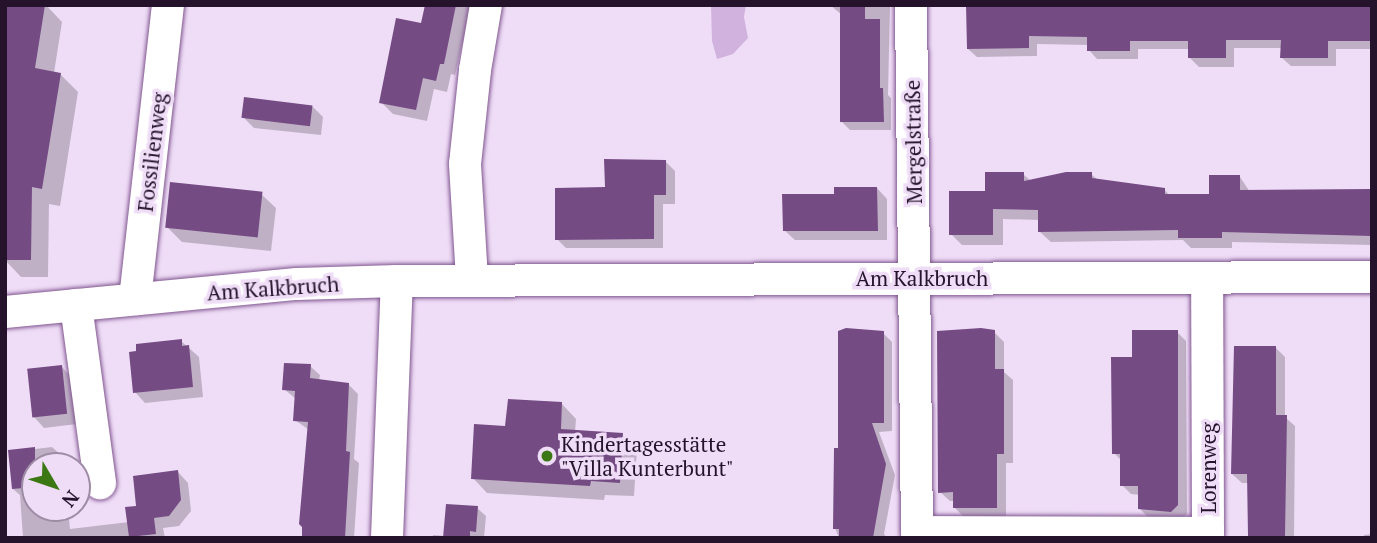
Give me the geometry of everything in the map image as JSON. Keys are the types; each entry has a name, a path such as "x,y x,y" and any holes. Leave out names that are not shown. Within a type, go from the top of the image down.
{"street":[{"name":"Fossilienweg","path":"135,299 168,5"},
{"path":"471,279 465,164 475,70 486,5"},
{"name":"Mergelstraße","path":"911,5 914,278"},
{"name":"Am Kalkbruch","path":"5,312 297,284 471,279 1372,277"},
{"name":"Lorenweg","path":"914,278 917,532 1208,533 1207,278"},
{"path":"387,538 397,281"},
{"path":"76,305 100,483"}],"shaded area":[{"path":"711,5 746,5 744,17 748,38 733,54 717,59 712,41"}],"building":[{"path":"5,5 45,5 35,68 61,73 42,189 32,187 31,260 5,260"},
{"path":"425,5 456,5 444,64 440,64 436,81 423,78 416,110 379,103 396,18 421,23"},
{"path":"840,5 865,5 865,19 880,19 880,88 883,88 884,122 840,122"},
{"path":"966,5 1372,5 1372,41 1328,41 1328,58 1280,58 1281,40 1226,40 1226,58 1188,58 1188,41 1130,41 1130,51 1087,51 1087,37 1029,36 1029,48 967,49"},
{"path":"244,97 312,105 310,126 241,118"},
{"path":"604,159 666,160 666,195 654,195 654,239 555,240 555,188 605,187"},
{"path":"985,172 1024,172 1024,181 1066,172 1092,172 1092,178 1165,188 1165,194 1209,194 1209,175 1240,175 1240,190 1372,189 1372,236 1222,232 1222,238 1178,238 1178,230 1038,232 1038,210 993,209 993,235 949,235 949,191 985,191"},
{"path":"170,182 262,192 258,237 165,228"},
{"path":"834,187 877,187 878,231 783,231 782,194 834,194"},
{"path":"846,328 884,331 884,423 872,423 886,464 873,538 839,538 839,529 833,529 834,448 838,448 838,331"},
{"path":"981,328 995,330 995,369 1004,369 1004,454 997,454 997,508 953,508 953,492 938,493 937,331"},
{"path":"1132,330 1178,330 1178,505 1171,512 1138,509 1138,486 1120,486 1120,454 1112,454 1111,357 1132,357"},
{"path":"182,339 182,346 189,345 193,387 133,393 129,352 136,351 136,344"},
{"path":"1234,346 1276,346 1276,415 1287,415 1285,536 1248,536 1247,474 1231,474"},
{"path":"284,363 311,364 310,378 349,383 346,451 350,452 345,538 302,537 302,527 299,524 308,422 293,421 295,391 282,390"},
{"path":"62,365 67,414 32,417 27,369"},
{"name":"Kindertagesstätte \"Villa Kunterbunt\"","path":"508,399 562,402 561,429 623,433 620,483 591,481 590,486 471,479 474,424 505,426"},
{"path":"35,447 35,452 21,452 21,488 12,489 8,450"},
{"path":"178,470 181,500 169,516 154,518 156,534 129,537 125,507 136,506 133,476"},
{"path":"446,504 478,506 476,532 470,531 470,538 443,538"}],"place":[{"name":"Kindertagesstätte \"Villa Kunterbunt\"","path":"547,456"}]}
